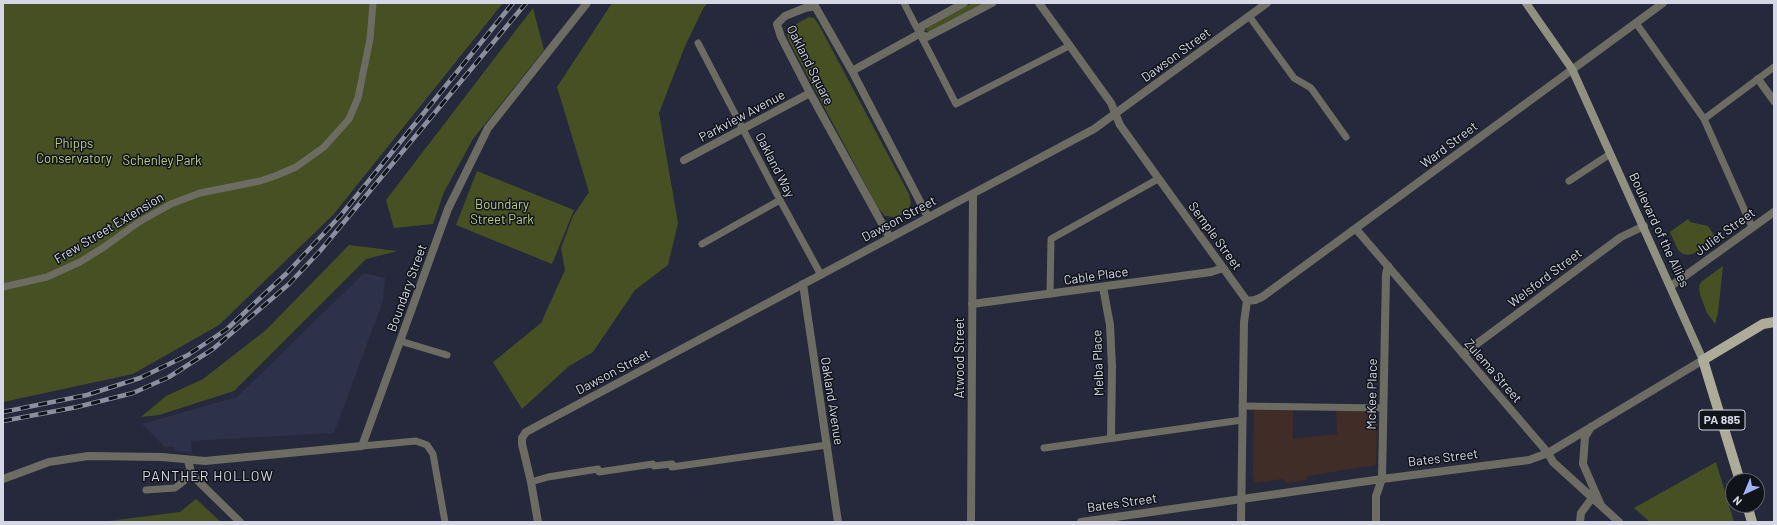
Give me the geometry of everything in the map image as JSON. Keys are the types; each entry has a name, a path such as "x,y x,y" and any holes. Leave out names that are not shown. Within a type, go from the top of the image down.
{"main road":[{"name":"Boulevard of the Allies","path":"1526,3 1572,69 1644,226 1703,360 1738,473"},
{"name":"Bates Street","path":"1703,360 1763,324 1774,322"}],"street":[{"name":"Boundary Street","path":"362,446 448,209 488,128 587,3"},
{"path":"852,71 919,34 922,26 964,3"},
{"path":"919,34 927,37 992,3"},
{"name":"Semple Street","path":"1039,3 1112,103 1120,125 1247,301"},
{"name":"Dawson Street","path":"531,482 522,444 522,438 526,432 1094,129 1267,3"},
{"name":"Ward Street","path":"1247,301 1262,297 1663,3"},
{"name":"Oakland Square","path":"890,238 810,93 781,37 777,24 785,16 805,8 815,6 852,71 928,217"},
{"path":"1758,78 1774,101"},
{"name":"Parkview Avenue","path":"684,160 810,93"},
{"name":"Atwood Street","path":"971,522 973,194"},
{"name":"Juliet Street","path":"1671,286 1774,212"},
{"name":"Welsford Street","path":"1463,354 1621,237 1644,226"},
{"name":"Zulema Street","path":"1356,229 1548,452 1553,462 1619,522"},
{"name":"McKee Place","path":"1376,522 1376,496 1382,479 1386,276 1388,266"},
{"name":"Cable Place","path":"972,304 1211,272 1223,268"},
{"name":"Oakland Avenue","path":"803,284 838,522"},
{"name":"Melba Place","path":"1103,287 1110,325 1112,367 1111,438"},
{"path":"1241,522 1244,322 1247,301"},
{"name":"Bates Street","path":"1080,522 1127,519 1241,498 1529,460 1548,452 1703,360"},
{"path":"1591,427 1585,437 1583,464 1603,507"},
{"path":"3,479 49,462 88,456 162,457 205,461 362,446"},
{"path":"188,460 192,475 240,522"},
{"path":"531,482 538,522"},
{"path":"1580,522 1581,513 1592,498"}],"lane":[{"name":"Frew Street Extension","path":"3,287 47,278 80,262 139,222 171,204 200,193 260,181 275,176 296,167 324,147 349,119 358,98 370,39 373,3"},
{"path":"904,3 956,104 1069,46"},
{"path":"1249,16 1294,78 1311,88 1346,138"},
{"path":"1636,23 1704,119 1752,227"},
{"name":"Oakland Way","path":"698,44 821,275"},
{"path":"1704,119 1774,67"},
{"path":"1569,181 1610,154"},
{"path":"1050,294 1051,239 1158,179"},
{"path":"702,244 780,200"},
{"path":"400,341 447,355"},
{"path":"1242,406 1383,408"},
{"path":"1044,448 1242,420"},
{"path":"362,446 416,441 427,445 433,454 445,522"},
{"path":"531,482 548,477 598,469 599,472 653,464 654,466 672,464 672,467 827,446"},
{"path":"146,490 175,488 192,475"}],"shaded area":[{"path":"364,273 385,278 383,301 334,433 191,441 192,453 175,451 174,447 165,447 142,424 237,397"},
{"path":"1336,407 1377,408 1376,465 1308,476 1307,480 1287,483 1282,479 1255,483 1253,475 1254,408 1293,408 1293,439 1337,434"}],"green space":[{"name":"Schenley Park","path":"3,3 503,3 333,215 219,325 133,374 3,402"},
{"path":"612,3 708,3 704,7 685,46 659,113 678,223 668,265 635,290 593,352 569,366 522,409 493,362 541,323 565,270 561,248 573,216 589,192 557,87"},
{"path":"972,3 984,3 930,32 926,31 927,27"},
{"path":"533,8 544,50 473,139 444,192 433,224 394,228 386,200"},
{"path":"809,17 814,18 819,25 909,194 911,203 908,210 901,215 894,217 885,216 878,208 789,41 787,34 789,28"},
{"name":"Boundary Street Park","path":"477,171 574,210 552,264 456,225"},
{"path":"1688,219 1690,222 1708,226 1716,238 1695,253 1688,255 1683,254 1678,250 1670,232"},
{"path":"349,245 398,251 366,259 234,391 159,415 141,417 166,396 203,379 266,330"},
{"path":"1723,266 1718,313 1715,324 1707,313 1700,295 1699,286 1701,282"},
{"path":"1716,462 1725,492 1725,513 1731,513 1734,522 1650,522 1634,508"},
{"path":"196,499 221,522 101,522 180,512"}],"railway":[{"path":"3,412 87,395 140,378 188,355 227,329 287,273 341,215 513,3"},
{"path":"3,421 77,407 133,393 169,377 213,349 289,284 320,251 526,3"}],"district":[{"name":"PANTHER HOLLOW","path":"208,476"}],"park label":[{"name":"Phipps Conservatory","path":"74,152"}]}
